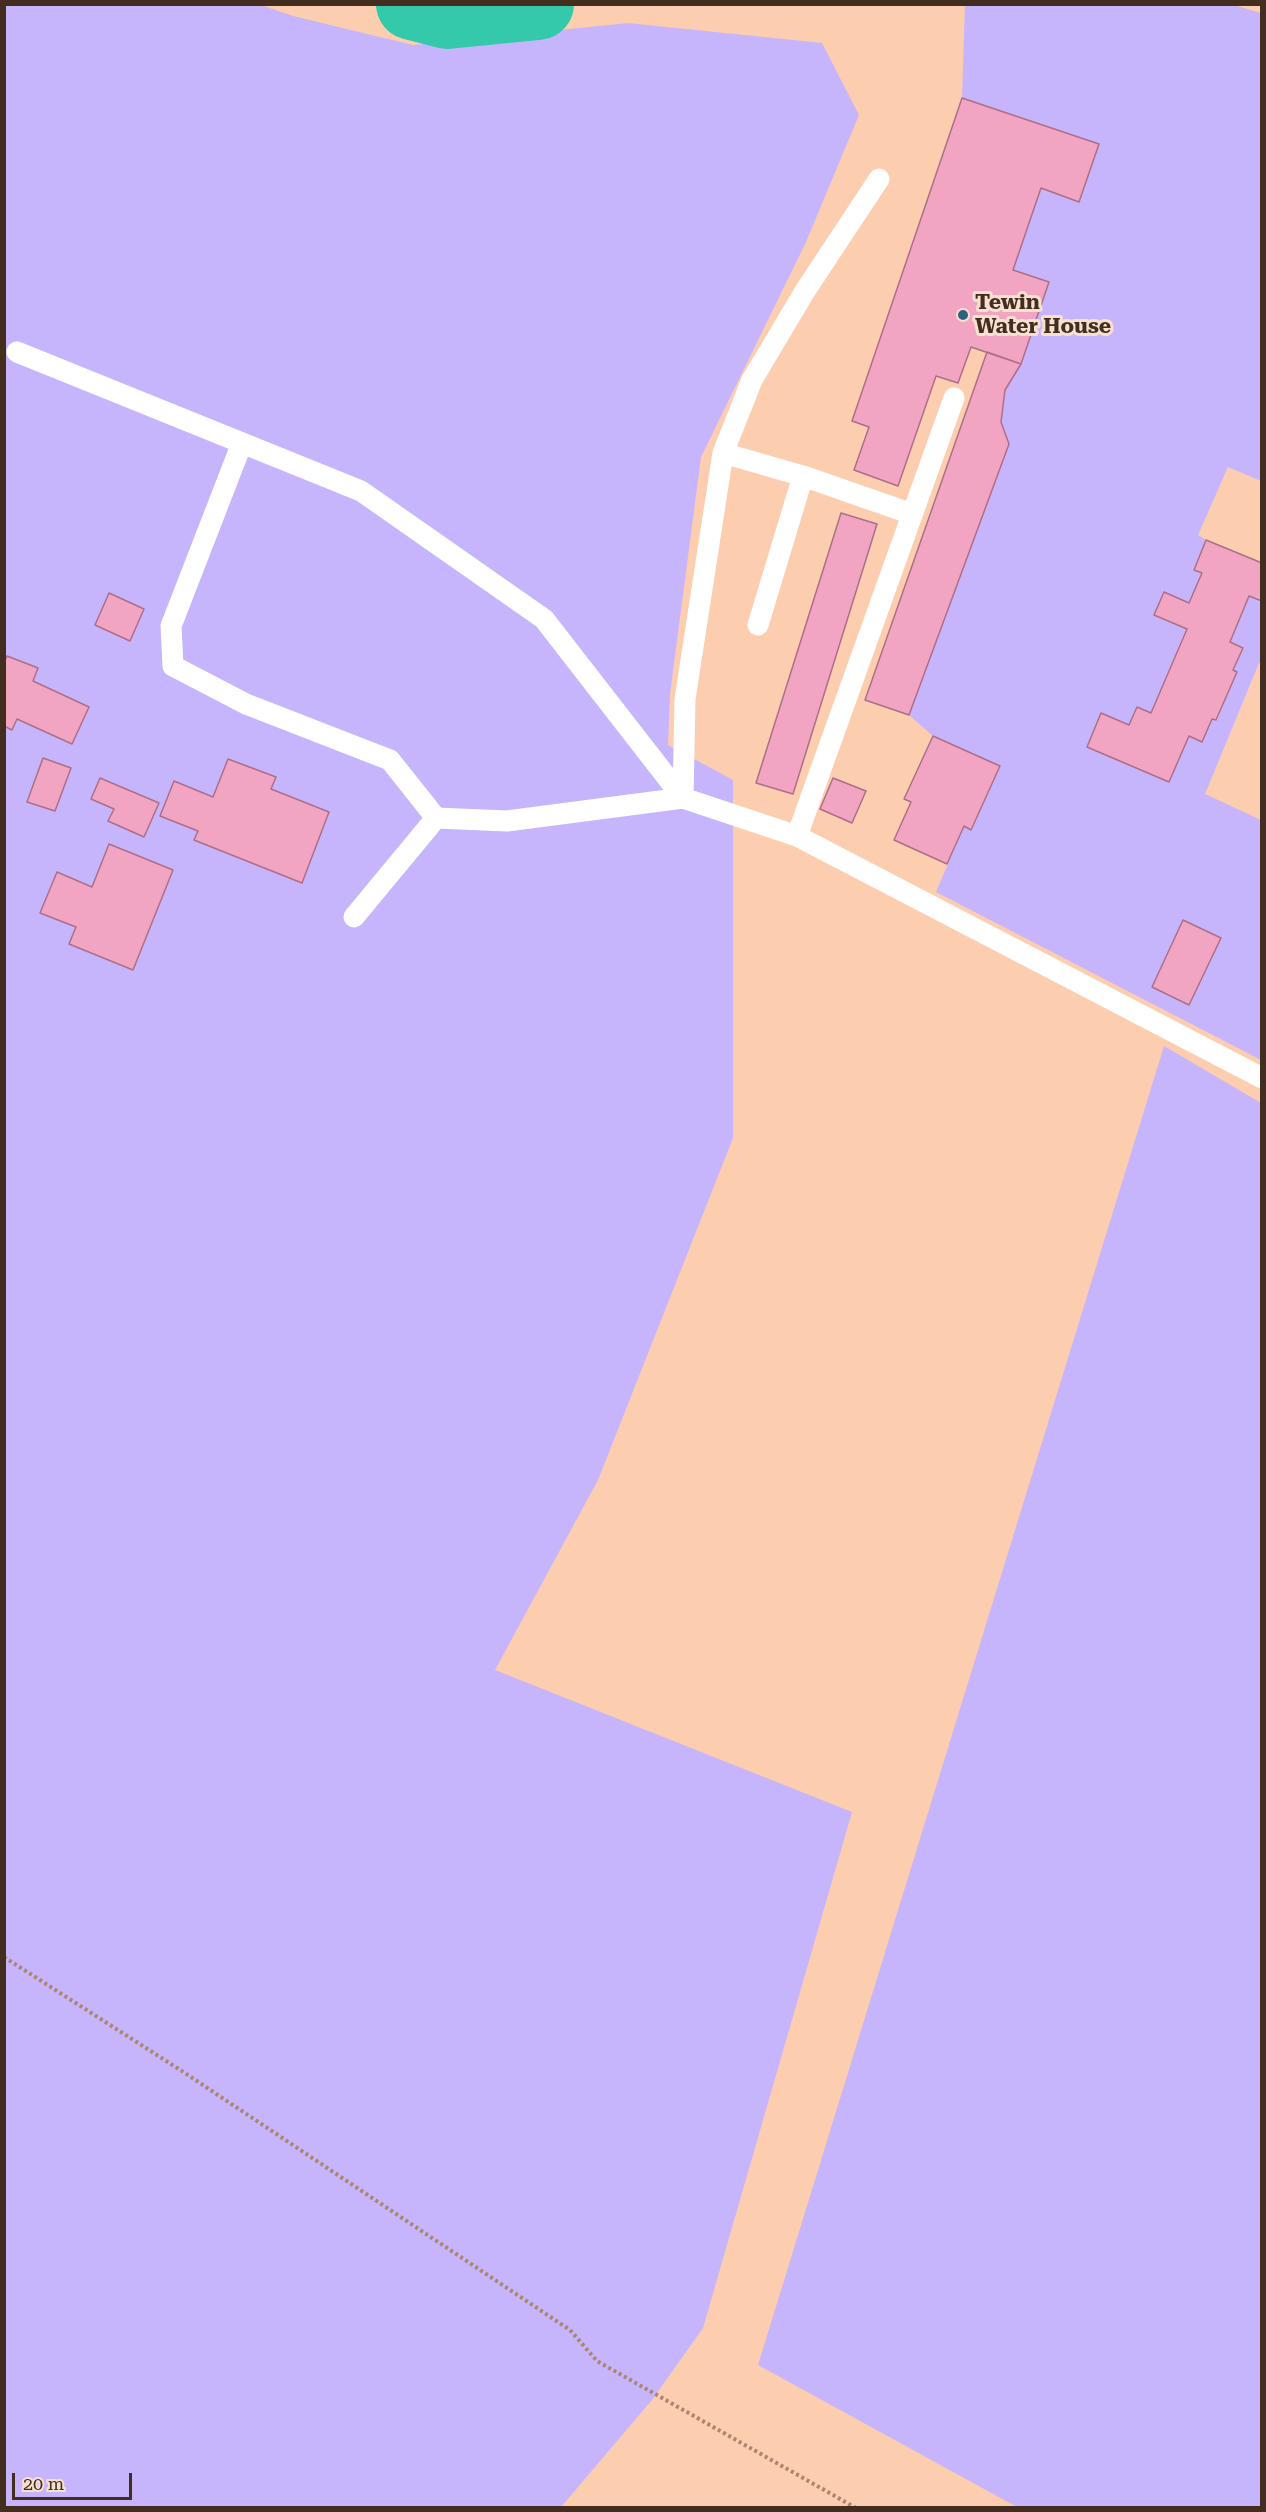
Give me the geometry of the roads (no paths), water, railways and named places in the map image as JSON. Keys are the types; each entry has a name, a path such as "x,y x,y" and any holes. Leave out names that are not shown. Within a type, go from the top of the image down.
{"lane":[{"path":"683,798 685,699 723,453 752,380 805,291 879,179"},
{"path":"17,352 361,490 544,620 683,798"},
{"path":"797,836 954,398"},
{"path":"242,443 171,626 174,666 246,704 390,760 436,818 507,821 683,798 797,836 1262,1078"},
{"path":"723,453 802,476 912,514"},
{"path":"758,625 802,476"},
{"path":"354,917 436,818"}],"waterway":[{"path":"412,4 447,13 538,4"}],"place":[{"name":"Tewin Water House","path":"963,315"}]}
